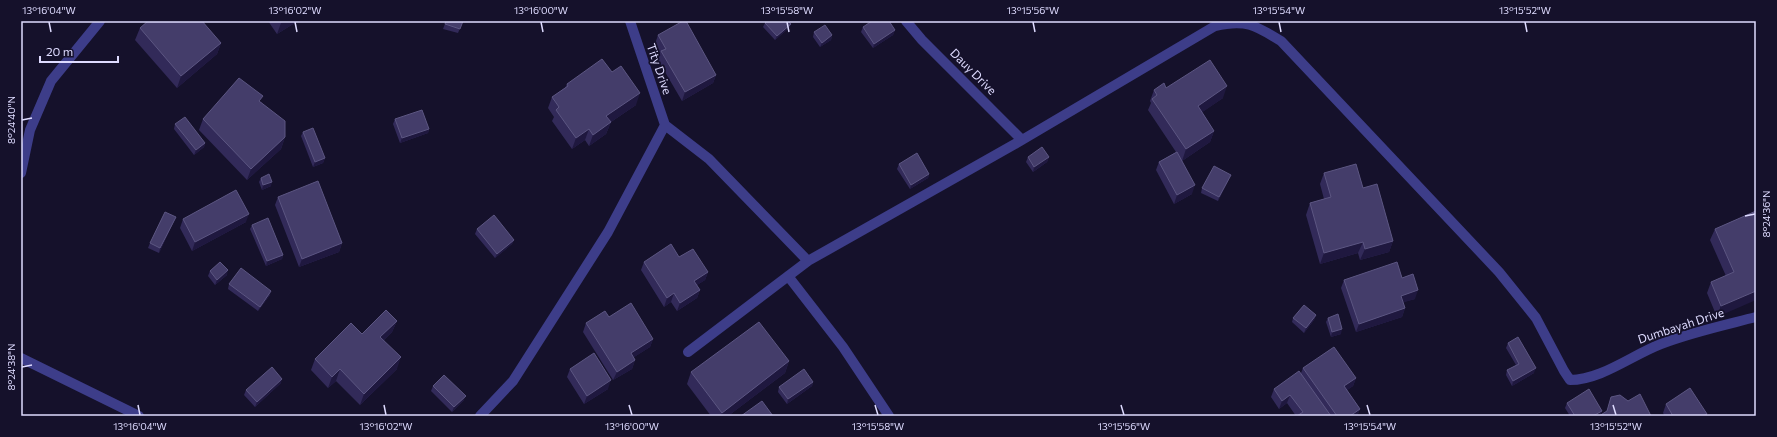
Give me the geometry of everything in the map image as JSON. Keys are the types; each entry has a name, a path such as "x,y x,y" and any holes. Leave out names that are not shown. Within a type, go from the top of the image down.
{"street":[{"path":"21,173 30,130 51,81 100,21"},
{"name":"Tity Drive","path":"630,21 665,125"},
{"name":"Dauy Drive","path":"906,21 922,40 1022,140"},
{"name":"Dumbayah Drive","path":"1022,140 1215,26 1234,22 1257,26 1281,40 1499,272 1536,318 1570,380 1583,380 1663,343 1756,317"},
{"path":"480,416 513,381 608,232 665,125 709,159 808,261"},
{"path":"688,352 808,261 1022,140"},
{"path":"788,276 843,347 889,416"},
{"path":"21,358 139,416"}],"building":[{"path":"148,21 202,21 221,43 181,76 140,28"},
{"path":"446,21 463,21 460,29 445,24"},
{"path":"683,21 686,21 716,75 685,92 661,51 666,49 658,35"},
{"path":"767,21 788,21 791,24 777,36 765,23"},
{"path":"872,21 889,21 895,30 874,44 863,27"},
{"path":"825,25 832,35 822,43 814,32"},
{"path":"602,59 612,72 621,66 640,93 606,116 611,122 593,135 589,129 576,138 556,110 559,107 552,97 568,86 567,84"},
{"path":"1210,60 1227,86 1198,106 1214,131 1186,149 1152,99 1157,95 1154,90 1164,83 1166,88"},
{"path":"239,78 263,96 259,101 285,121 285,137 251,169 203,119"},
{"path":"422,110 429,129 402,138 395,119"},
{"path":"185,117 205,143 196,150 175,124"},
{"path":"313,128 325,158 315,162 303,132"},
{"path":"1042,147 1049,157 1034,167 1028,157"},
{"path":"1177,152 1195,185 1177,195 1159,162"},
{"path":"917,153 929,174 911,185 899,164"},
{"path":"1356,164 1363,188 1377,184 1393,241 1365,249 1363,242 1324,253 1310,203 1331,197 1324,173"},
{"path":"1214,166 1231,175 1219,197 1202,188"},
{"path":"269,174 272,182 263,185 261,178"},
{"path":"318,181 342,243 302,259 278,197"},
{"path":"236,190 249,214 195,242 183,219"},
{"path":"1756,211 1756,291 1721,306 1711,282 1734,272 1715,229"},
{"path":"165,212 176,217 160,248 150,243"},
{"path":"494,215 514,240 497,254 477,229"},
{"path":"268,218 283,255 267,261 252,225"},
{"path":"671,244 679,257 693,249 708,272 694,281 700,290 680,303 674,293 667,298 644,262"},
{"path":"220,262 228,270 217,280 210,271"},
{"path":"1397,262 1402,278 1413,274 1418,290 1401,296 1405,308 1359,324 1344,280"},
{"path":"241,268 271,291 260,307 229,284"},
{"path":"631,303 653,339 631,353 635,360 617,372 586,323 605,311 609,317"},
{"path":"1304,305 1316,315 1306,328 1293,318"},
{"path":"386,310 397,321 380,337 401,357 364,394 340,369 332,377 315,359 351,323 362,334"},
{"path":"1338,314 1342,329 1332,332 1328,318"},
{"path":"759,322 789,361 722,413 691,372"},
{"path":"1518,337 1536,368 1513,381 1507,370 1519,364 1508,343"},
{"path":"1334,347 1356,378 1344,386 1360,409 1350,416 1337,416 1303,368"},
{"path":"594,353 611,380 587,396 570,369"},
{"path":"272,367 282,379 257,402 246,390"},
{"path":"804,369 813,382 788,399 779,387"},
{"path":"1299,371 1331,416 1297,416 1303,412 1290,395 1282,401 1274,389"},
{"path":"444,375 466,396 454,407 433,386"},
{"path":"1690,388 1707,414 1703,416 1673,416 1666,404"},
{"path":"1589,389 1602,411 1593,416 1575,416 1567,403"},
{"path":"1640,394 1651,416 1599,416 1607,411 1611,397 1620,395 1628,401"},
{"path":"762,401 773,416 741,416"}]}
